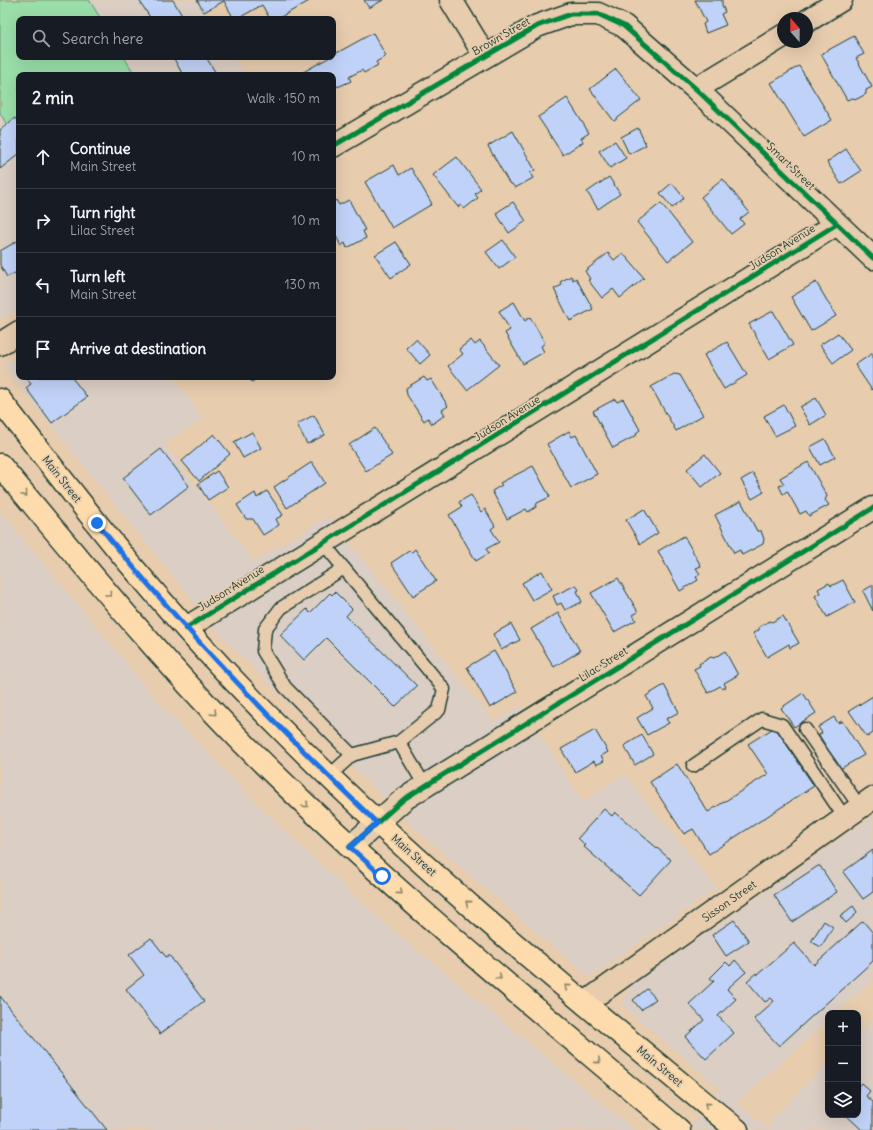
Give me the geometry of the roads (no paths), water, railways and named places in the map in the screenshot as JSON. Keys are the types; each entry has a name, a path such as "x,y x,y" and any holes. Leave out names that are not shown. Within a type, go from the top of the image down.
{"main road":[{"name":"Main Street","path":"0,400 113,543 186,628 252,700 300,749 377,823 475,910 737,1130"},
{"path":"0,464 129,618 188,684 267,767 350,847 422,911 679,1130"}],"street":[{"path":"451,0 485,56"},
{"path":"813,17 841,0"},
{"name":"Brown Street","path":"336,144 537,26 570,14 598,14 624,26 696,90"},
{"path":"696,90 777,40"},
{"name":"Smart Street","path":"696,90 873,258"},
{"name":"Judson Avenue","path":"186,628 837,224"},
{"path":"0,344 16,334"},
{"name":"Lilac Street","path":"350,847 398,803 873,508"},
{"name":"Sisson Street","path":"585,1003 860,808"}],"lane":[{"path":"323,544 444,689 439,710 399,742 352,755 329,776"},
{"path":"344,568 281,608 265,629 262,651 285,687 352,755"},
{"path":"693,766 762,719 782,725 828,792 860,808"},
{"path":"805,729 860,808"},
{"path":"399,742 426,786"},
{"path":"828,792 843,782"}]}
